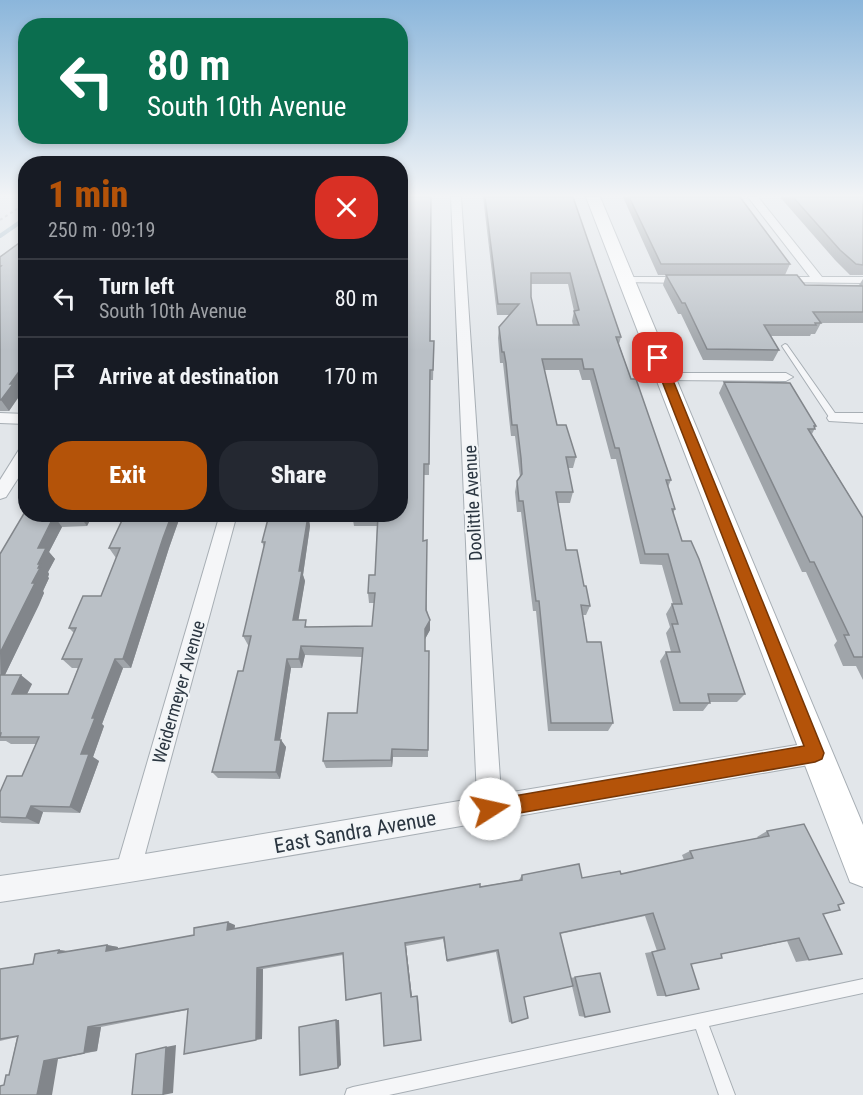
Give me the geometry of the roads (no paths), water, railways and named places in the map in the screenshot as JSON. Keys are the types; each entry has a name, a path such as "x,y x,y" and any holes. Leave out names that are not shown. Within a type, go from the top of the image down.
{"street":[{"name":"Doolittle Avenue","path":"459,248 490,809"},
{"path":"613,248 863,869"},
{"path":"794,248 819,280"},
{"path":"626,280 705,280"},
{"path":"762,280 863,280"},
{"path":"667,377 786,377"},
{"path":"0,418 18,418"},
{"path":"834,418 863,418"},
{"path":"0,493 18,465"},
{"name":"Weidermeyer Avenue","path":"128,870 227,522"},
{"name":"East Sandra Avenue","path":"0,889 128,870 815,753"}],"lane":[{"path":"785,346 834,418"},
{"path":"353,1095 863,986"},
{"path":"700,1020 727,1095"}]}
